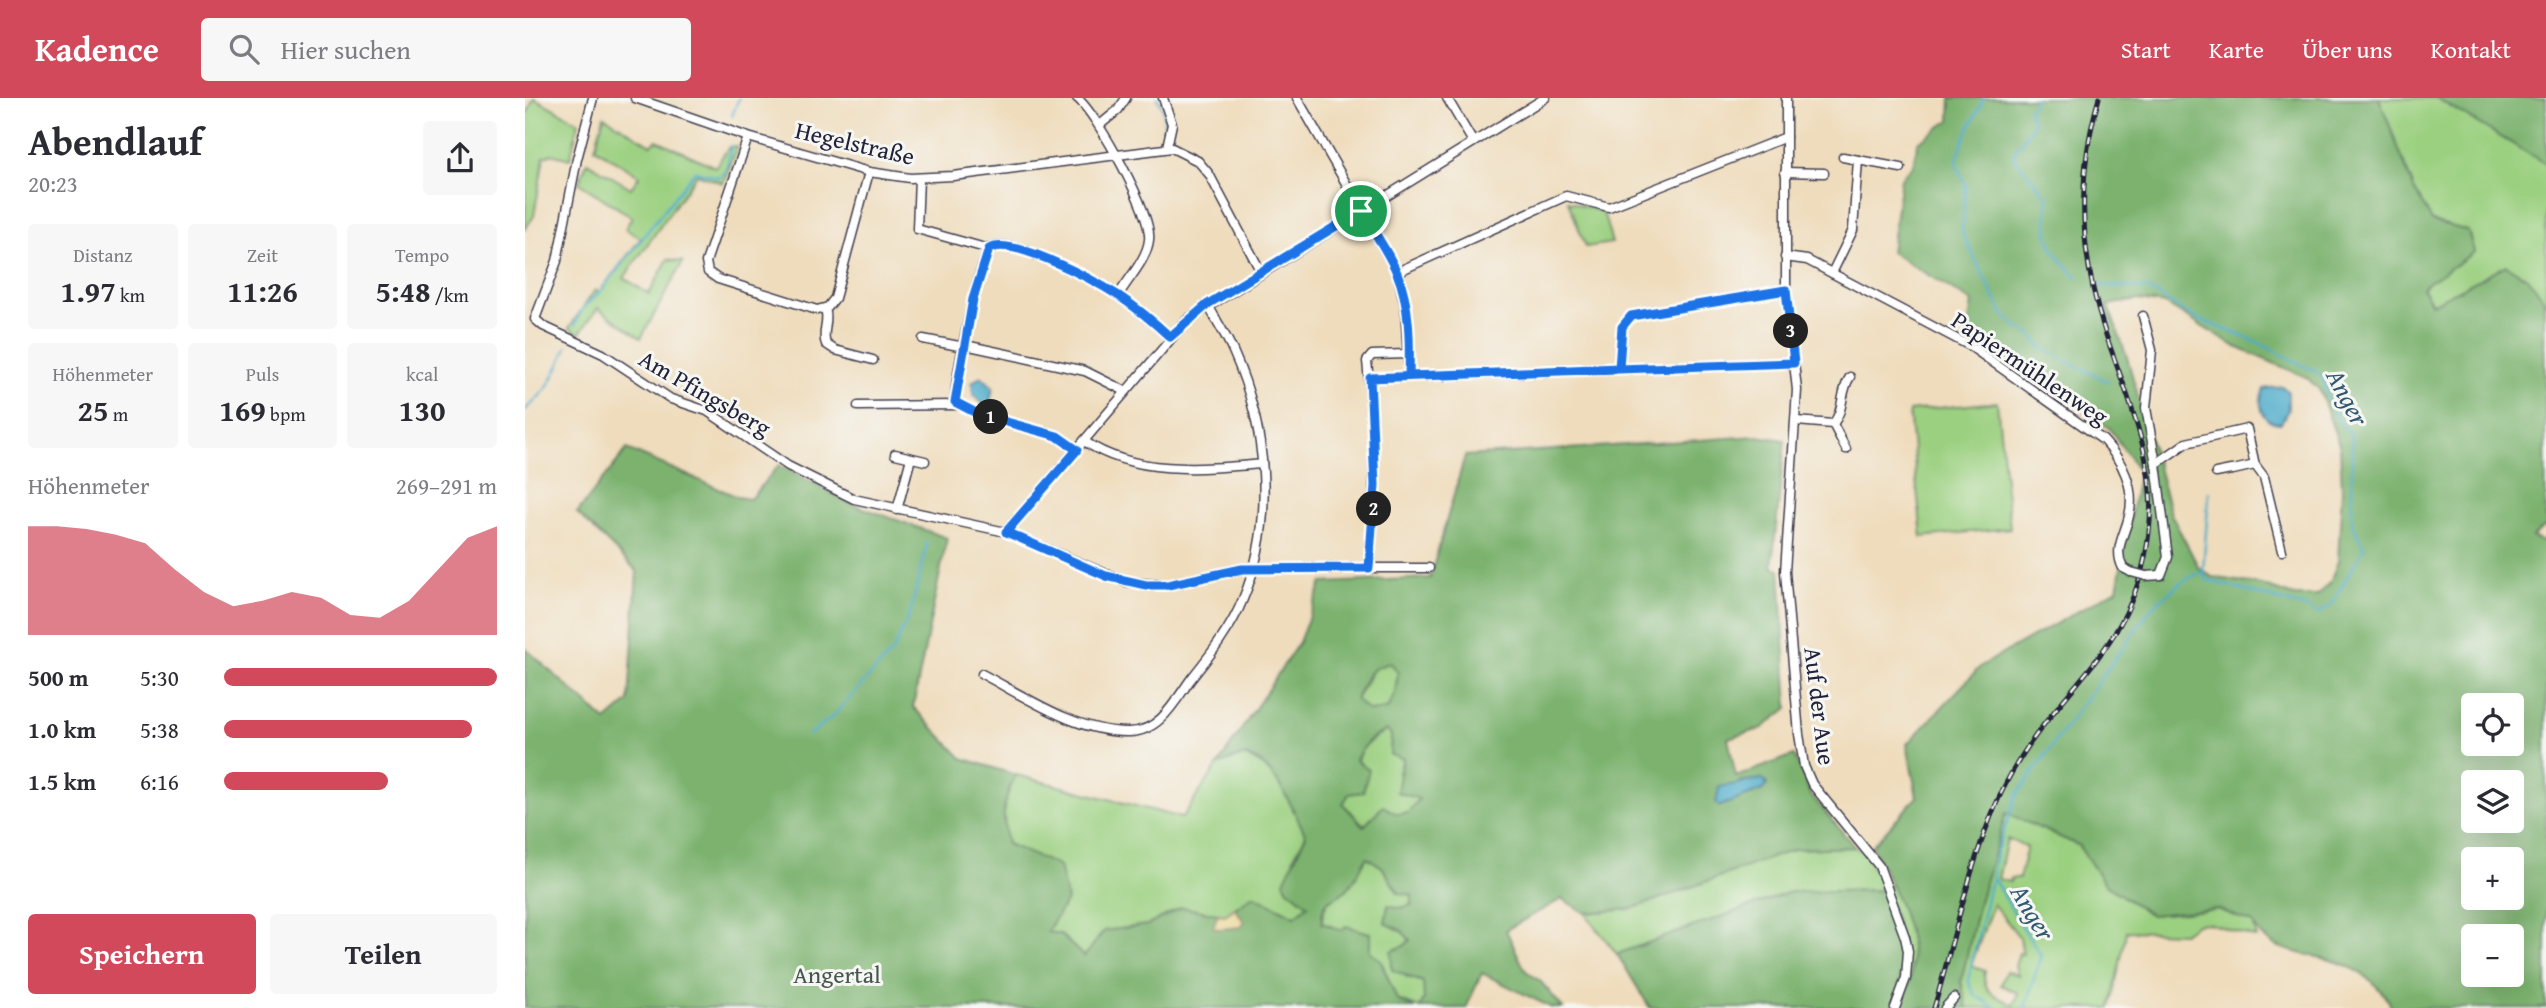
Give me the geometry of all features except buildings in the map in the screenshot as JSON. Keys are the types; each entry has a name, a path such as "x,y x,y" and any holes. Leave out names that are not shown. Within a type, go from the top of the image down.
{"street":[{"name":"Am Pfingsberg","path":"593,98 577,159 557,262 535,319 543,326 603,354 665,395 707,411 788,466 854,499 1006,532 1126,582 1168,585 1253,568 1429,568"},
{"name":"Hegelstraße","path":"635,98 748,137 869,172 919,178 1167,147"},
{"path":"1079,98 1101,124 1150,231 1146,251 1118,296"},
{"path":"1101,124 1118,110 1126,98"},
{"path":"1163,98 1170,111 1172,124 1167,147 1183,152 1205,167 1261,272"},
{"path":"1297,98 1397,272 1405,306 1409,376"},
{"path":"1447,98 1472,142"},
{"path":"1006,532 1170,337 1208,304 1545,98"},
{"name":"Auf der Aue","path":"1786,98 1786,290 1797,421 1785,572 1804,766 1812,784 1879,866 1908,951 1904,989 1895,1008"},
{"path":"748,137 706,262 708,272 730,283 817,310 825,309 835,298 869,172"},
{"path":"1397,272 1566,196 1609,207 1786,137"},
{"path":"1843,157 1901,168"},
{"path":"1832,273 1852,235 1858,160"},
{"path":"1786,172 1824,173"},
{"path":"919,178 917,229 989,249 1010,246 1045,259 1118,296 1170,337"},
{"path":"957,405 955,397 973,299 989,249"},
{"name":"Papiermühlenweg","path":"1785,257 1801,258 1970,346 2103,440 2119,458 2130,488 2130,513 2118,550 2123,568 2146,576 2161,575 2168,556 2157,464 2146,408 2152,350 2143,316"},
{"path":"1619,368 1622,327 1631,316 1786,290"},
{"path":"982,674 1081,722 1130,732 1150,727 1167,712 1229,628 1243,600 1253,568 1262,523 1262,464 1250,396 1233,349 1208,304"},
{"path":"825,309 828,318 823,337 826,344 835,351 873,360"},
{"path":"923,340 1085,371 1125,391"},
{"path":"1369,568 1375,485 1369,357 1409,354"},
{"path":"1370,378 1794,363"},
{"path":"1833,424 1839,416 1845,384 1850,377"},
{"path":"858,406 957,405 978,414 1057,436 1077,450"},
{"path":"1797,421 1833,424"},
{"path":"1833,424 1846,449"},
{"path":"2157,464 2186,443 2247,429 2255,465 2264,477 2282,551"},
{"path":"1084,441 1110,454 1165,467 1203,470 1262,464"},
{"path":"895,454 925,461"},
{"path":"897,510 911,458"},
{"path":"2216,473 2255,465"},
{"path":"1945,1008 1954,998"}],"green space":[{"path":"534,98 579,122 570,159 551,154 544,157 534,216 525,229 525,112 528,112"},
{"path":"1951,98 2379,98 2414,189 2432,221 2468,231 2474,252 2422,287 2432,304 2506,265 2529,279 2544,300 2546,525 2532,537 2546,543 2546,1008 2391,1008 2380,990 2353,969 2334,961 2277,946 2259,933 2253,923 2217,909 2151,915 2106,885 2078,845 2006,813 1979,902 1961,982 1967,1008 1899,1008 1908,988 1912,968 1911,947 1900,904 1872,846 1917,797 1907,744 1981,666 2117,589 2139,471 2109,428 1967,334 1972,302 1891,252 1901,178 1913,165 1918,142 1950,120","holes":["2138,300 2165,304 2236,347 2306,377 2319,389 2340,447 2342,489 2338,561 2330,583 2317,596 2294,596 2262,585 2212,577 2199,568 2171,514 2127,357 2108,305"]},
{"path":"2379,98 2436,98 2546,164 2546,304 2544,300 2450,297 2433,304 2422,287 2474,252 2468,231 2432,221 2414,189"},
{"path":"2436,98 2546,98 2546,164"},
{"path":"604,116 651,145 657,140 715,167 729,147 738,146 723,183 697,174 624,278 649,294 668,259 683,262 641,338 598,308 579,334 569,328 595,290 599,292 641,238 625,229 632,217 579,183 587,162 631,188 639,176 595,148"},
{"path":"1568,201 1603,212 1612,243 1586,247"},
{"path":"1997,402 2010,528 1922,537 1909,411"},
{"name":"Angertal","path":"1757,436 1785,440 1772,567 1780,569 1788,708 1761,729 1728,738 1736,777 1794,755 1811,795 1855,847 1795,849 1631,909 1585,913 1562,899 1506,930 1525,970 1541,982 1563,1008 1552,1008 1482,973 1466,1008 1420,1008 1424,999 1423,982 1392,970 1391,951 1404,946 1410,940 1402,931 1385,923 1388,905 1401,908 1412,905 1412,895 1399,893 1382,867 1367,857 1349,887 1325,904 1322,923 1341,930 1346,926 1370,933 1370,951 1381,961 1397,1000 1415,1008 525,1008 525,648 606,721 629,701 637,571 577,513 627,449 738,497 750,499 779,465 852,504 947,538 913,707 962,758 1016,775 1004,808 1007,844 1059,866 1067,900 1047,932 1060,934 1084,957 1104,931 1148,925 1182,907 1218,914 1218,929 1234,928 1244,922 1235,908 1253,895 1295,916 1308,905 1287,888 1284,881 1306,835 1281,788 1264,766 1254,759 1241,756 1218,765 1299,642 1322,583 1430,578 1465,456","holes":["1391,663 1398,673 1395,693 1387,709 1369,711 1356,700 1362,686 1372,671","1387,730 1391,735 1390,755 1403,758 1397,792 1419,799 1408,813 1397,814 1383,806 1364,826 1343,804 1349,794 1363,792 1369,770 1355,759 1370,739","1763,779 1767,784 1763,790 1720,806 1741,781"]},
{"path":"1391,663 1398,673 1395,693 1387,709 1369,711 1356,700 1375,666"},
{"path":"1387,730 1391,735 1391,755 1403,758 1399,773 1406,795 1419,798 1409,813 1397,814 1383,807 1365,826 1343,804 1359,755 1373,738"},
{"path":"1243,756 1255,761 1274,777 1306,835 1294,856 1287,888 1309,905 1295,916 1253,896 1225,915 1182,908 1148,925 1104,931 1084,958 1060,934 1047,932 1059,867 1007,844 1004,808 1016,775 1182,818 1218,765"},
{"path":"2006,813 2078,845 2106,885 2151,915 2217,909 2253,923 2257,938 2208,923 2196,924 2183,933 2127,931 2110,1008 1967,1008 1961,982 1979,902","holes":["2007,839 2027,847 2019,878 2011,878 2010,882 1998,879","1993,904 2020,938 2023,954 2019,953 2015,966 2018,975 2006,971 2001,985 2018,993 2014,1005 1992,993 1985,984 1985,971 1971,966"]},
{"path":"1855,847 1865,852 1884,889 1925,859 1930,1008 1869,1008 1884,890 1790,892 1617,954 1585,913 1631,909 1795,849"},
{"path":"1367,857 1382,867 1398,893 1412,894 1413,904 1401,908 1402,931 1410,940 1404,946 1406,977 1424,982 1424,999 1420,1008 1397,1000 1381,961 1341,930 1322,923 1326,904 1331,896"},
{"path":"1884,890 1896,921 1902,948 1901,976 1893,1008 1650,1008 1617,954 1790,892"}],"sand":[{"path":"1235,908 1244,922 1241,927 1213,927 1218,914 1225,915"}],"water":[{"path":"981,376 993,387 990,403 983,404 973,394 972,383"},
{"path":"2282,386 2288,392 2288,410 2281,423 2265,416 2261,401 2264,389"},
{"path":"1763,779 1767,785 1763,790 1720,806 1716,803 1719,787"}],"waterway":[{"path":"732,116 739,98"},
{"path":"1157,98 1163,109 1166,136"},
{"name":"Anger","path":"1984,98 1963,141 1956,163 1966,186 1962,233 2002,313 2018,328 2030,334 2042,348 2109,382"},
{"name":"Anger","path":"2035,98 2029,110 2033,123 2014,153 2014,158 2048,197 2046,222 2050,242 2077,277"},
{"path":"575,325 582,309 600,292 695,171 719,177 726,171 731,146"},
{"name":"Anger","path":"2099,285 2148,289 2193,317 2257,342 2322,375 2328,400 2341,424 2352,436 2352,522 2364,548 2331,605 2318,614 2304,607 2207,580 2203,571 2209,492"},
{"path":"525,410 546,388 567,347"},
{"path":"809,735 832,717 893,651 911,610 927,543"},
{"name":"Anger","path":"2025,1008 2041,956 1992,877 1997,850 2017,795 2153,606 2182,582 2203,571"},
{"path":"1991,880 1968,980 1975,995 1996,1008"}],"railway":[{"path":"1934,1008 1976,857 1999,798 2032,741 2113,635 2129,606 2141,572 2149,532 2151,506 2145,455 2105,332 2090,274 2086,245 2084,186 2099,98"}],"route":[{"path":"1361,211 1208,304 1188,318 1170,337 1145,314 1074,272 1010,246 998,245 989,249 984,257 973,299 955,402 960,408 1057,436 1077,450 1006,532 1106,576 1146,585 1168,585 1242,569 1369,568 1375,485 1375,439 1370,378 1619,368 1622,327 1631,316 1786,290 1794,363 1619,368 1409,376 1408,328 1397,272 1361,211"}]}
